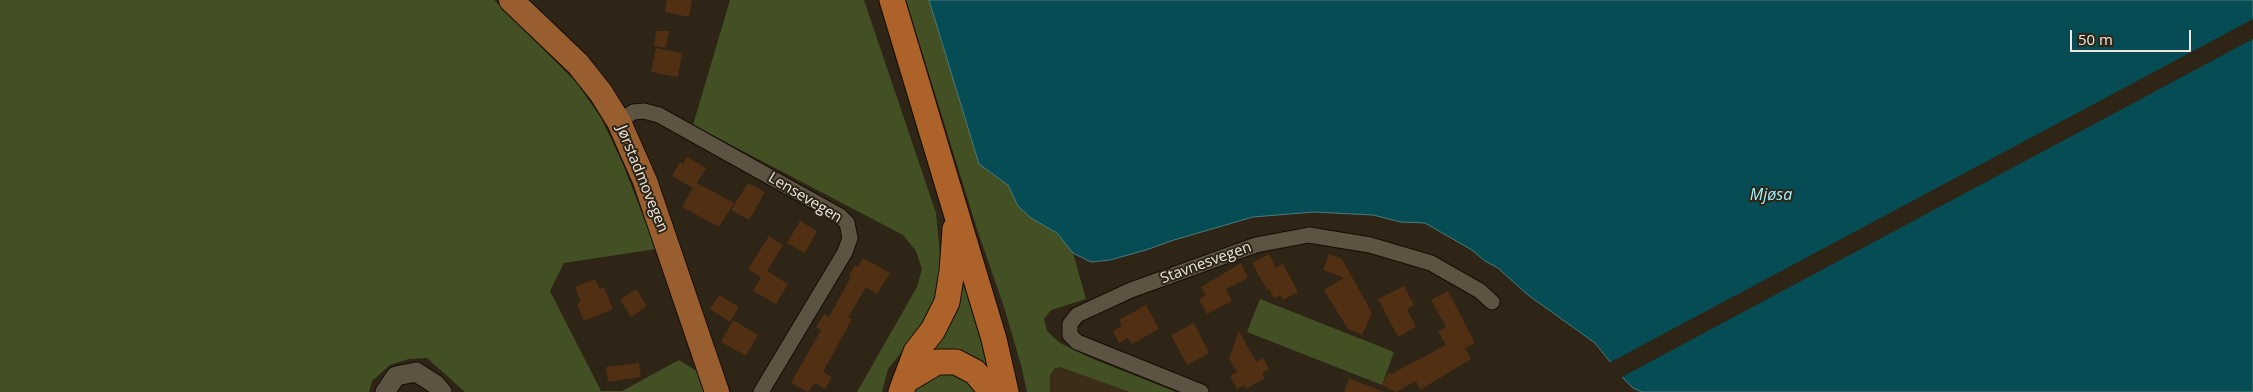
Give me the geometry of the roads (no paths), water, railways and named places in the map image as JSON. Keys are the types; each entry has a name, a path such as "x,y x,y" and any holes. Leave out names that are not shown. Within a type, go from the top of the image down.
{"highway":[{"path":"892,0 994,339 1006,392"},
{"path":"903,386 916,352 934,330 947,302 952,271 956,216"},
{"path":"903,386 932,364 956,362 975,372 992,392"}],"main road":[{"name":"Jørstadmovegen","path":"511,0 578,64 601,93 619,122 648,189 717,392"}],"street":[{"name":"Lensevegen","path":"619,122 633,112 644,111 659,114 840,216 847,223 850,238 845,252 761,392"},
{"name":"Stavnesvegen","path":"1201,392 1077,342 1070,335 1070,324 1077,315 1131,290 1256,245 1284,238 1309,235 1370,245 1430,263 1480,291 1492,302"},
{"path":"385,392 396,376 416,372 435,384 442,392"}],"water":[{"name":"Mjøsa","path":"929,0 2253,0 2253,392 1642,392 1633,388 1624,379 1595,343 1528,295 1498,268 1485,261 1472,250 1425,223 1401,222 1373,215 1314,212 1253,217 1110,260 1091,262 1073,253 1057,233 1031,218 1018,206 1008,185 979,164"}]}
